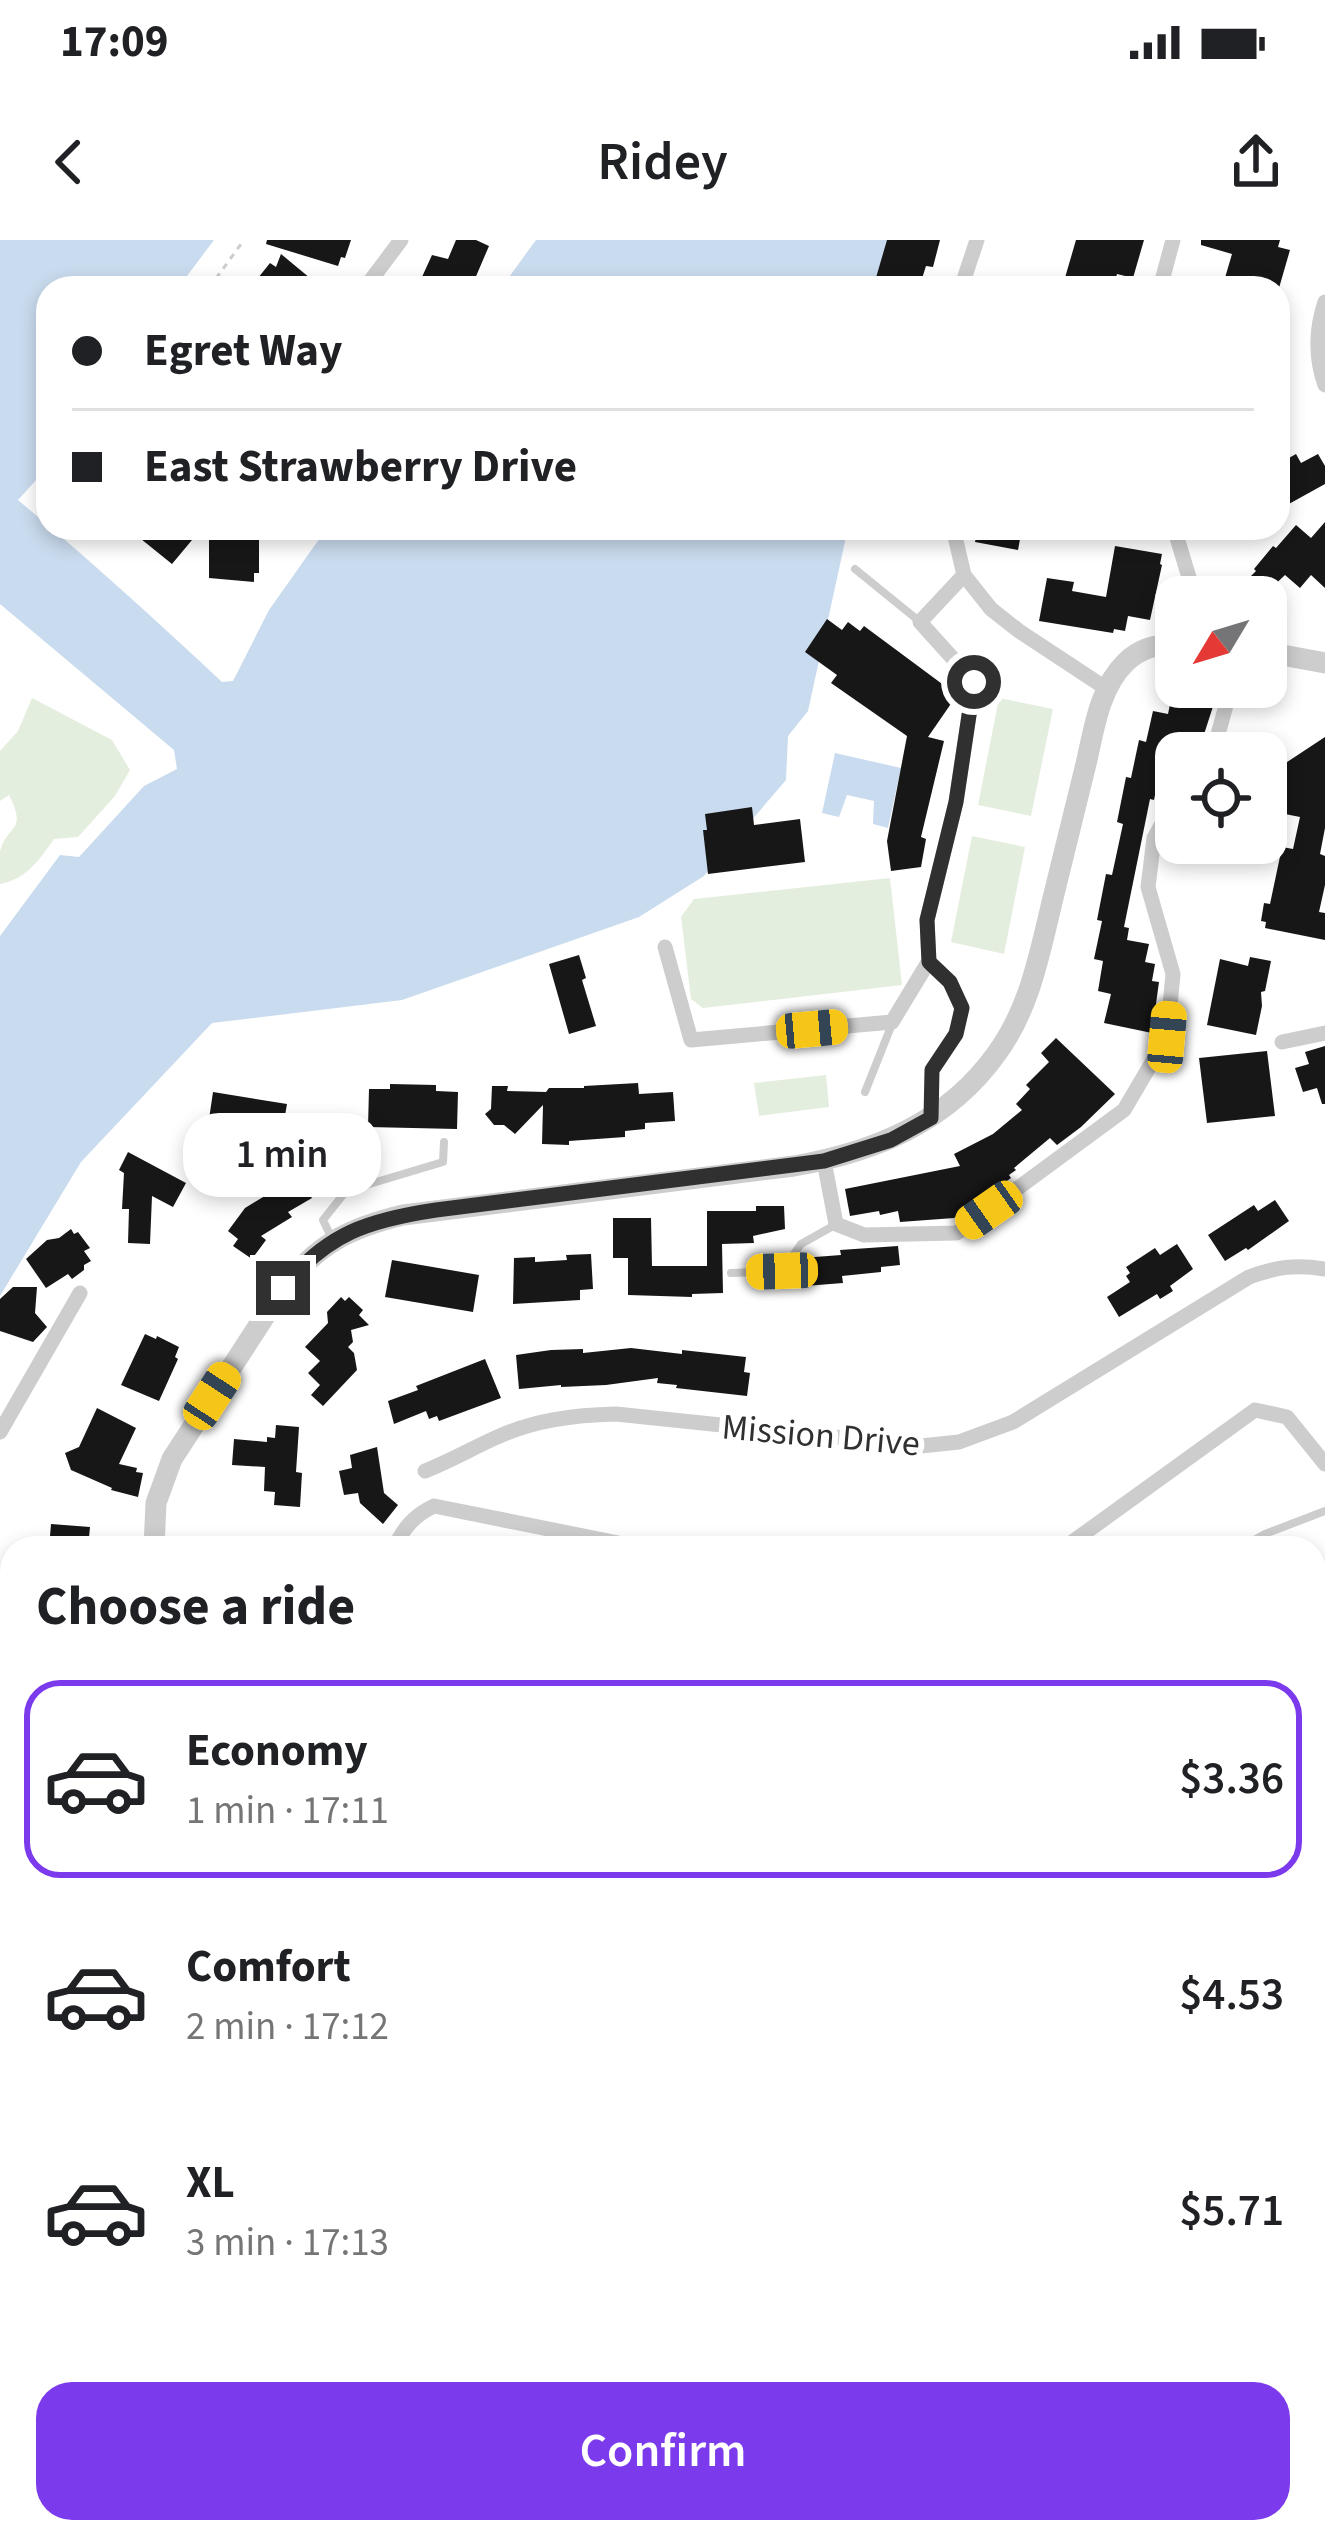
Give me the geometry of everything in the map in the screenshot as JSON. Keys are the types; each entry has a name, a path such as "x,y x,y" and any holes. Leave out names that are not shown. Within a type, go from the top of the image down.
{"street":[{"path":"373,276 401,240"},
{"path":"965,276 977,240"},
{"path":"1163,276 1173,240"},
{"path":"1325,302 1317,325 1325,385"},
{"path":"956,540 964,574 992,609 1107,689"},
{"path":"1178,540 1189,576"},
{"path":"665,947 691,1040 892,1022 929,962 927,920 956,802 974,682 920,622 964,574"},
{"path":"154,1536 155,1503 172,1459 283,1288 333,1240 375,1222 419,1213 824,1161 891,1140 931,1118 978,1076 1022,1010 1107,689 1125,662 1155,646"},
{"path":"1287,656 1325,663"},
{"path":"824,1161 836,1224 864,1235 957,1233 1124,1110 1167,1037 1173,974 1148,886 1155,836"},
{"path":"1282,1042 1325,1033"},
{"name":"Mission Drive","path":"425,1471 495,1438 572,1415 616,1414 921,1446 959,1442 1013,1423 1249,1277 1293,1265 1325,1269"},
{"path":"0,1432 80,1293"},
{"path":"1081,1536 1255,1410 1287,1417 1325,1464"},
{"path":"401,1536 408,1523 434,1507 582,1536"}],"lane":[{"path":"855,569 920,622"},
{"path":"929,962 950,982 962,1008 956,1034 932,1070 931,1118"},
{"path":"865,1092 892,1022"},
{"path":"250,1165 293,1135 358,1122 365,1153 346,1191 323,1220 333,1240"},
{"path":"346,1191 443,1162 444,1142"},
{"path":"731,1274 782,1271 801,1244 836,1224"},
{"path":"1261,1536 1325,1511"}],"path":[{"path":"217,276 244,240"}],"green space":[{"path":"32,698 112,740 130,770 115,796 78,837 54,839 25,873 0,884 0,852 17,816 9,795 0,801 0,751 18,731"},
{"path":"999,698 1053,709 1031,816 978,805"},
{"path":"972,836 1025,847 1004,954 951,942"},
{"path":"890,878 902,985 703,1008 691,999 681,917 694,899"},
{"path":"826,1075 829,1107 759,1116 754,1083"}],"water":[{"path":"0,240 214,240 187,276 36,276 36,480 18,500 36,516 36,540 64,540 222,682 233,681 269,610 319,540 845,540 808,711 788,736 786,780 704,876 639,917 402,1000 212,1023 81,1162 0,1296 0,936 60,855 79,857 144,786 177,769 174,750 0,604"},
{"path":"536,240 902,240 894,276 510,276"},
{"path":"835,753 901,768 888,828 873,824 874,801 847,795 839,817 822,813"}],"building":[{"path":"267,240 351,240 338,266 266,244"},
{"path":"456,240 489,246 476,276 422,276 432,255 448,259"},
{"path":"887,240 940,240 933,267 926,266 923,276 876,276"},
{"path":"1076,240 1144,240 1134,276 1066,276"},
{"path":"1201,240 1280,240 1278,247 1290,250 1282,276 1226,276 1232,254 1201,245"},
{"path":"281,254 308,276 260,276 270,263 276,267"},
{"path":"1296,454 1301,463 1318,454 1325,466 1325,484 1290,503 1290,457"},
{"path":"1325,522 1325,588 1311,575 1300,588 1285,575 1251,576 1273,546 1290,540 1296,525 1311,538"},
{"path":"142,540 192,540 172,564"},
{"path":"209,540 259,540 259,573 254,573 254,582 209,578"},
{"path":"975,540 1020,540 1018,550"},
{"path":"1115,546 1162,554 1150,620 1128,616 1125,631 1114,629 1113,633 1039,621 1047,578 1074,582 1072,591 1106,597"},
{"path":"827,619 842,630 848,622 860,631 864,626 957,695 928,737 944,741 921,837 926,839 921,867 891,871 887,841 907,736 831,683 837,675 805,652"},
{"path":"1169,708 1212,708 1205,732 1155,732 1155,795 1150,799 1124,927 1129,928 1127,940 1149,944 1145,962 1155,964 1152,981 1159,982 1152,1033 1104,1023 1111,994 1098,991 1103,961 1094,959 1106,874 1112,875 1123,824 1117,822 1126,777 1131,778 1139,740 1146,742 1153,711 1168,714"},
{"path":"1325,737 1325,828 1320,854 1325,856 1325,885 1319,912 1325,913 1325,940 1265,928 1266,922 1261,921 1264,903 1270,904 1278,864 1287,864 1287,848 1293,849 1300,817 1287,814 1287,762"},
{"path":"752,807 754,825 800,819 805,862 708,874 705,814"},
{"path":"579,955 596,1026 569,1034 549,964"},
{"path":"1250,957 1271,961 1261,992 1256,1035 1207,1025 1220,959 1248,966"},
{"path":"1056,1038 1115,1094 1081,1127 1057,1145 1050,1138 1014,1168 1011,1178 954,1218 900,1222 898,1211 850,1216 845,1189 960,1166 954,1154 993,1134 1022,1110 1016,1104 1030,1089 1026,1085 1049,1062 1041,1053"},
{"path":"1325,1046 1322,1104 1317,1088 1303,1092 1295,1068 1309,1064 1305,1052"},
{"path":"1267,1051 1275,1116 1207,1123 1199,1058"},
{"path":"638,1083 639,1094 673,1092 675,1121 645,1123 645,1129 625,1131 625,1137 569,1141 569,1145 542,1144 543,1105 515,1134 504,1125 494,1125 485,1114 491,1109 492,1086 546,1092 549,1088"},
{"path":"390,1084 436,1085 436,1091 458,1092 457,1129 368,1127 369,1089 390,1089"},
{"path":"213,1092 287,1104 282,1133 275,1138 255,1135 252,1152 225,1147 228,1130 208,1126"},
{"path":"128,1152 186,1183 173,1207 152,1196 150,1244 128,1243 129,1209 122,1209 124,1173 119,1170"},
{"path":"298,1176 312,1198 261,1236 266,1240 252,1259 233,1246 238,1239 228,1231 245,1208"},
{"path":"1275,1200 1289,1221 1225,1261 1208,1235 1254,1205 1258,1211"},
{"path":"756,1206 784,1206 785,1229 753,1236 754,1243 722,1244 723,1293 628,1295 628,1258 613,1258 613,1218 651,1218 652,1266 707,1266 707,1211 756,1211"},
{"path":"71,1229 90,1248 84,1251 91,1261 72,1279 68,1274 46,1288 26,1259 47,1240"},
{"path":"1177,1244 1193,1269 1170,1286 1173,1291 1160,1299 1157,1294 1119,1317 1107,1297 1130,1282 1126,1267 1155,1248 1160,1255"},
{"path":"898,1246 900,1265 842,1276 843,1283 805,1286 802,1258"},
{"path":"591,1254 593,1289 580,1290 580,1300 513,1304 514,1258 535,1257 535,1262"},
{"path":"392,1260 479,1275 473,1312 385,1297"},
{"path":"13,1287 37,1287 35,1313 47,1327 33,1342 0,1331 0,1299"},
{"path":"341,1297 345,1301 349,1297 363,1310 359,1315 369,1325 351,1330 353,1342 348,1347 357,1370 323,1406 311,1395 320,1385 308,1373 320,1361 305,1347 328,1323 327,1312"},
{"path":"145,1334 179,1347 159,1401 121,1385"},
{"path":"631,1348 746,1357 747,1396 676,1388 657,1383 658,1378 519,1389 516,1355"},
{"path":"485,1359 501,1398 439,1421 437,1416 429,1419 426,1411 394,1424 388,1401"},
{"path":"97,1408 136,1428 119,1464 143,1473 138,1497 71,1470 65,1453 79,1447"},
{"path":"276,1425 299,1427 300,1507 274,1505 275,1492 264,1491 265,1467 232,1465 234,1439 267,1442 267,1437 275,1438"},
{"path":"377,1447 384,1493 398,1505 383,1524 360,1503 358,1493 344,1495 339,1471 352,1468 350,1455"},
{"path":"51,1524 90,1527 89,1536 50,1536"}],"route":[{"path":"283,1288 316,1251 375,1222 436,1210 824,1161 891,1140 931,1118 932,1070 956,1034 962,1008 950,982 929,962 927,920 956,802 974,682"}]}
